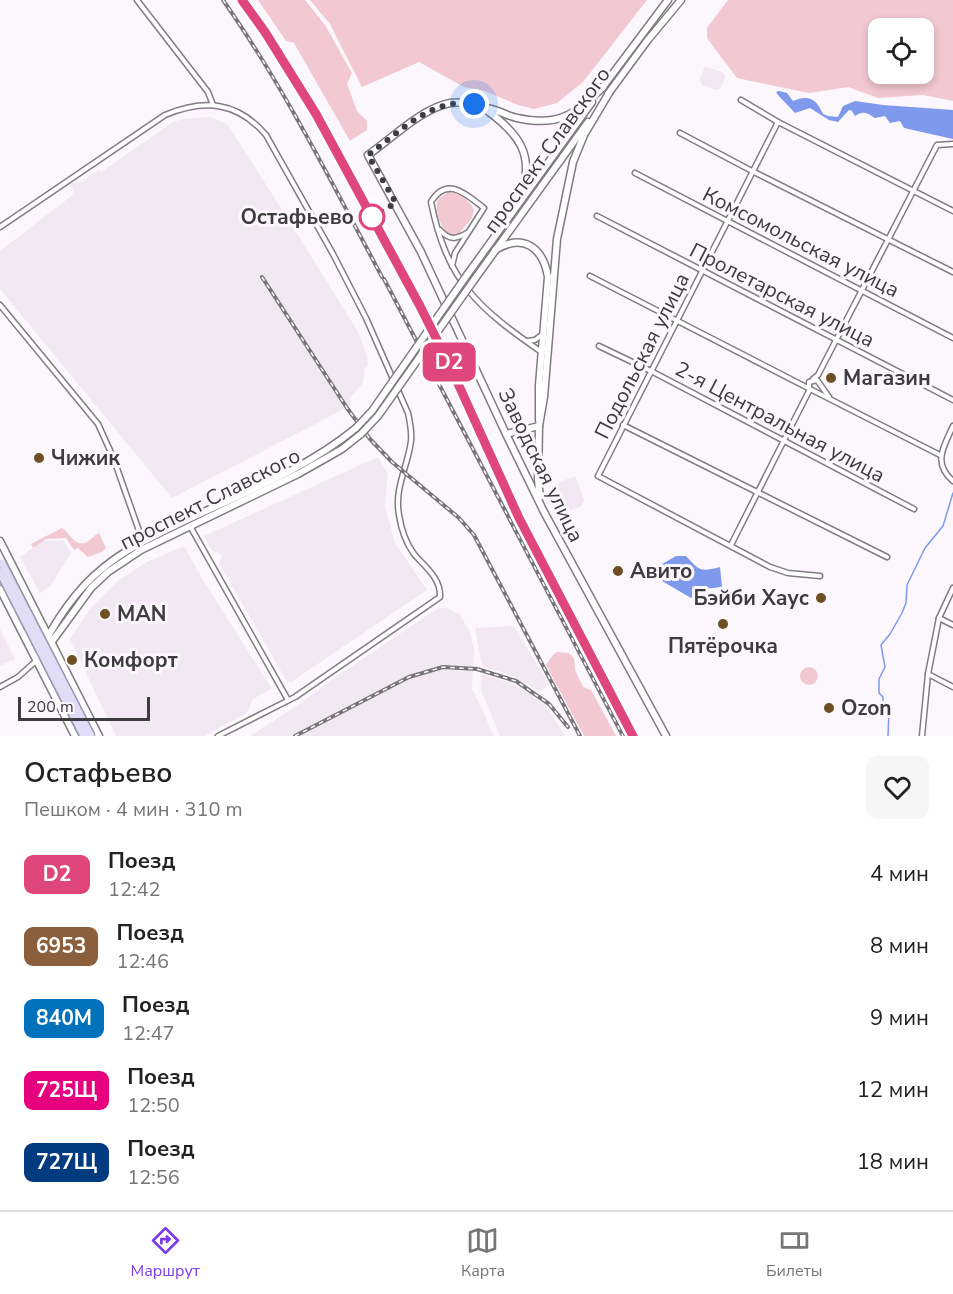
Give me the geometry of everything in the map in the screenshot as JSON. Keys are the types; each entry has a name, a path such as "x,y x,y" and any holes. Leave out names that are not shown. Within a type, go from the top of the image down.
{"main road":[{"name":"проспект Славского","path":"36,660 52,642 90,588 108,572 141,550 298,474 342,449 358,431 467,274 668,0"},
{"name":"проспект Славского","path":"36,660 48,634 62,614 86,584 103,568 143,542 294,468 358,431 378,416 493,251 647,42 681,0"},
{"path":"480,105 515,118 543,122 555,121 580,109 603,87"},
{"path":"545,354 557,238 573,162 584,135 609,93"},
{"name":"Заводская улица","path":"480,105 456,103 438,106 368,155 431,271 544,512 666,736"},
{"path":"480,105 505,123 521,144 526,174 517,207"},
{"path":"493,251 503,245 522,243 531,246 542,257 548,277 544,334 544,397 539,426 538,487 544,512"},
{"path":"506,434 539,426"},
{"path":"0,541 99,736"},
{"path":"2,563 84,736"},
{"path":"0,572 91,736"},
{"path":"0,589 75,736"},
{"path":"38,613 48,621 62,614"}],"street":[{"path":"137,0 208,92 213,105"},
{"path":"741,100 778,122 953,211"},
{"path":"0,227 165,115 181,108 213,105 231,109 255,122 266,135 366,318 408,413 411,442 400,478 398,513 408,542 437,582 440,597 322,680 218,736"},
{"name":"Подольская улица","path":"731,545 598,476 778,122"},
{"path":"680,133 953,272"},
{"path":"820,576 778,570 731,545 813,379 818,375 936,145 952,144"},
{"name":"Комсомольская улица","path":"635,173 953,338"},
{"path":"452,266 454,253 484,208 460,189 454,188 440,192 431,202 452,266 476,301 545,354"},
{"name":"Пролетарская улица","path":"597,216 953,400"},
{"path":"438,227 450,238 468,232"},
{"path":"590,276 940,455"},
{"path":"0,305 98,424 113,458 143,542"},
{"path":"526,341 534,340 544,334"},
{"name":"2-я Центральная улица","path":"599,346 914,509"},
{"path":"810,388 818,389 818,375"},
{"path":"813,379 819,383 830,399"},
{"path":"623,425 887,557"},
{"path":"953,426 940,455 942,467 953,481"},
{"path":"190,526 288,700"},
{"path":"922,736 928,674 939,618 953,588"},
{"path":"16,621 25,627 34,625 38,613"},
{"path":"939,618 953,625"},
{"path":"0,687 26,670 36,660"},
{"path":"47,680 46,673 53,665 60,665 66,670"},
{"path":"928,674 953,687"}],"shaded area":[{"path":"258,0 305,0 325,25 352,73 347,84 357,111 367,121 367,130 350,141 294,43 286,41"},
{"path":"310,0 647,0 583,82 557,103 534,109 485,91 464,87 419,62 362,87 330,24"},
{"path":"728,0 953,0 953,101 923,95 878,98 848,87 809,93 737,78 707,38 707,28"},
{"path":"705,66 724,73 725,78 720,88 716,90 702,85 700,80"},
{"path":"210,117 228,125 286,216 357,330 367,355 368,366 365,368 363,383 350,398 352,405 172,498 0,289 0,251 74,194 71,184 84,180 99,170 101,172 173,122"},
{"path":"449,192 464,197 474,210 472,218 457,236 447,232 438,216 438,199"},
{"path":"378,457 388,474 385,506 395,543 427,590 291,682 286,680 219,563 222,556 213,552 204,536"},
{"path":"575,476 584,500 582,506 563,513 553,490 554,484"},
{"path":"62,528 79,543 87,542 99,533 106,548 88,557 78,548 74,550 66,538 46,539 33,548 31,544"},
{"path":"63,540 71,553 51,585 40,593 20,557 43,541"},
{"path":"184,546 272,689 253,699 247,713 204,736 116,736 70,639 90,609 120,579 147,562"},
{"path":"445,607 460,615 470,632 474,649 472,688 494,736 250,736 429,614"},
{"path":"514,626 549,684 540,692 512,676 482,666 475,628"},
{"path":"0,629 15,659 0,666"},
{"path":"557,652 569,653 574,658 575,670 583,687 591,690 616,736 584,736 546,665"},
{"path":"809,667 815,670 818,676 815,682 809,685 803,682 800,676 803,670"},
{"path":"482,674 510,681 526,690 547,707 565,736 500,736 481,691"}],"water":[{"path":"776,92 787,93 793,101 808,98 815,101 823,114 828,116 838,117 843,106 855,101 953,110 953,139 904,128 900,121 890,123 885,116 875,118 863,113 855,116 849,110 838,122 829,120 810,108 795,113"},
{"path":"676,556 686,556 701,569 720,567 722,587 703,589 691,598 662,581 654,570 655,568"}],"waterway":[{"path":"888,736 889,711 883,705 883,697 879,693 879,679 885,667 881,645 902,613 906,603 907,585 925,548 943,526 953,493"}],"railway":[{"path":"223,0 287,101 382,277"},
{"path":"242,0 306,97 398,266"},
{"path":"403,275 450,365 519,518 577,630"},
{"path":"262,277 347,408 370,439 392,462 459,518 474,535 580,736"},
{"path":"384,279 623,736"},
{"path":"295,736 409,677 443,667 477,669 516,681 549,704 568,727"}],"train":[{"name":"D2","path":"242,0 265,32 316,114 420,306 519,518 633,736"}],"place":[{"name":"Остафьево","path":"372,217"},
{"name":"Магазин","path":"831,378"},
{"name":"Чижик","path":"39,458"},
{"name":"Авито","path":"618,571"},
{"name":"Бэйби Хаус","path":"821,598"},
{"name":"MAN","path":"105,614"},
{"name":"Пятёрочка","path":"723,624"},
{"name":"Комфорт","path":"72,660"},
{"name":"Ozon","path":"829,708"}],"route":[{"path":"372,217 396,203 368,155 438,106 456,103 474,104"}]}
